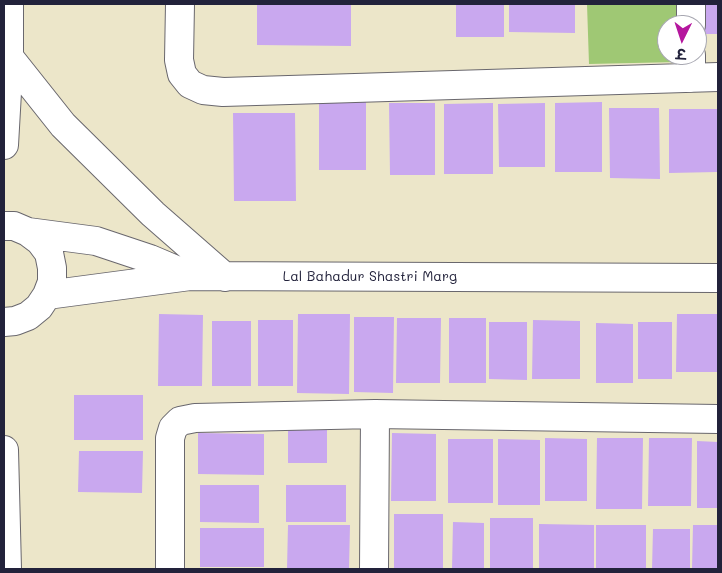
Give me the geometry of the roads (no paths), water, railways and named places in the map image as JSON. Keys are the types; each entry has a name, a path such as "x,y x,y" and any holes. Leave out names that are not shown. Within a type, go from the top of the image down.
{"street":[{"path":"4,145 9,57 9,4"},
{"path":"180,4 178,60 182,74 190,84 203,90 223,92 691,66 718,77"},
{"path":"9,57 63,125 153,214 225,277"},
{"path":"4,322 15,321 28,316 39,307 47,295 52,275 49,254 40,241 16,229"},
{"name":"Lal Bahadur Shastri Marg","path":"16,229 96,241 150,259 190,276 718,278"},
{"path":"47,295 190,276"},
{"path":"170,569 170,438 173,428 180,421 195,418 375,414 718,419"},
{"path":"374,569 375,414"},
{"path":"4,450 7,569"}]}
